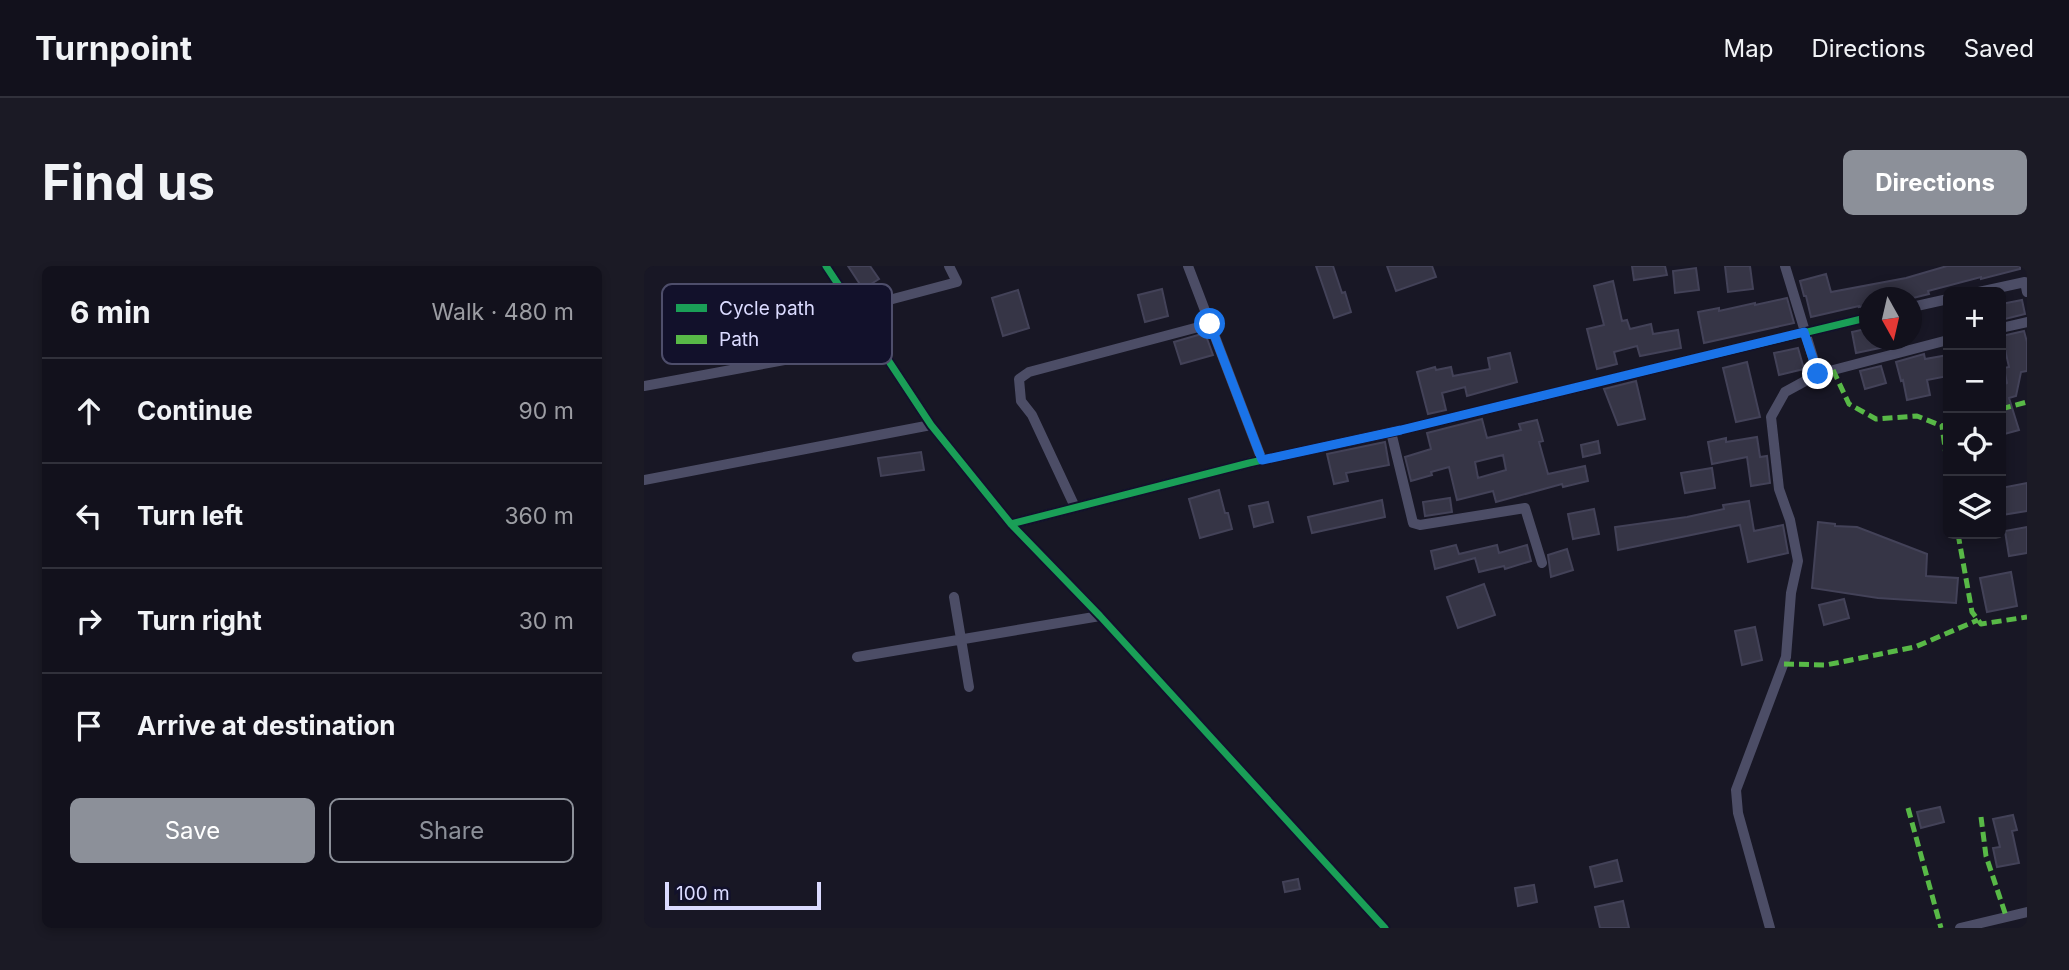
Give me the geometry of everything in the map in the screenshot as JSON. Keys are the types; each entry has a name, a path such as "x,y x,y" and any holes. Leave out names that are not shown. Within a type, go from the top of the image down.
{"street":[{"path":"826,266 838,284"},
{"path":"892,299 957,282 949,266"},
{"path":"1188,266 1262,460"},
{"path":"1786,266 1818,374"},
{"path":"2002,287 2025,282 2027,292"},
{"path":"1922,305 1943,300"},
{"path":"1011,524 1262,460 1391,432 1859,320"},
{"path":"2006,327 2027,322"},
{"path":"1075,507 1032,415 1021,401 1019,379 1029,372 1210,324"},
{"path":"1770,928 1738,813 1736,790 1786,657 1791,593 1798,561 1790,520 1779,489 1771,417 1785,392 1818,374 1943,341"},
{"path":"644,386 763,364"},
{"path":"891,364 931,425 1011,524 1100,615 1385,928"},
{"path":"644,480 931,425"},
{"path":"1391,432 1413,523 1420,525 1525,508 1542,563"},
{"path":"954,597 969,687"},
{"path":"857,657 1100,615"},
{"path":"1960,928 2027,912"}],"building":[{"path":"848,266 870,266 879,279 871,284 860,284"},
{"path":"1316,266 1333,266 1351,312 1334,318"},
{"path":"1387,266 1432,266 1436,277 1396,291"},
{"path":"1632,266 1665,266 1667,275 1634,280"},
{"path":"1725,266 1750,266 1753,289 1728,292"},
{"path":"1947,266 2020,266 2020,269 1928,291 1929,294 1922,296 1922,287 1859,287 1859,306 1811,317 1800,281 1826,274 1831,292 1906,278"},
{"path":"1696,268 1699,290 1675,293 1673,271"},
{"path":"1613,281 1622,321 1627,320 1630,329 1651,324 1653,334 1678,330 1681,348 1640,356 1637,346 1614,352 1617,364 1597,369 1587,329 1604,325 1594,286"},
{"path":"1162,289 1168,316 1145,322 1138,295"},
{"path":"1018,290 1029,328 1003,336 992,298"},
{"path":"1787,298 1794,323 1704,343 1698,312 1719,308 1719,311"},
{"path":"2022,300 2025,314 2006,319 2006,303"},
{"path":"1859,330 1859,350 1870,350 1856,353 1852,332"},
{"path":"2024,331 2027,342 2027,371 2021,372 2016,396 2009,398 2019,430 2006,434 2006,368 2009,367 2006,335"},
{"path":"1205,333 1213,355 1181,364 1174,342"},
{"path":"1798,348 1804,369 1779,375 1774,353"},
{"path":"1510,353 1517,382 1467,396 1465,387 1442,393 1446,410 1428,414 1417,372 1435,367 1436,370 1451,367 1453,376 1490,369 1488,358"},
{"path":"1924,354 1925,359 1943,356 1943,377 1927,380 1930,395 1907,400 1896,362"},
{"path":"1747,362 1760,417 1736,422 1723,368"},
{"path":"1881,366 1886,383 1865,389 1860,371"},
{"path":"1636,381 1645,419 1618,425 1604,389"},
{"path":"1482,419 1487,438 1521,430 1519,424 1537,420 1543,441 1539,442 1548,474 1585,466 1588,481 1563,487 1562,484 1496,502 1493,491 1457,500 1449,467 1411,481 1405,457 1431,449 1427,433","holes":["1503,455 1506,470 1478,478 1475,462"]},
{"path":"1757,437 1760,457 1767,456 1770,483 1751,486 1747,457 1712,464 1708,442 1726,438 1726,442"},
{"path":"1598,441 1600,453 1583,457 1581,445"},
{"path":"1385,442 1389,465 1346,473 1348,481 1334,484 1327,454"},
{"path":"921,452 924,470 881,476 878,458"},
{"path":"1712,468 1715,488 1685,493 1681,473"},
{"path":"2027,483 2027,511 2006,514 2006,487"},
{"path":"1219,490 1232,529 1200,538 1189,499"},
{"path":"1450,498 1452,512 1425,516 1423,502"},
{"path":"1382,500 1385,517 1312,533 1308,517"},
{"path":"1749,501 1754,531 1783,525 1788,553 1748,562 1740,525 1618,550 1615,527 1687,517 1724,509 1723,505"},
{"path":"1268,502 1273,522 1254,527 1249,506"},
{"path":"1594,509 1599,534 1573,539 1568,514"},
{"path":"1818,522 1857,527 1927,554 1926,576 1958,578 1956,603 1878,598 1812,588"},
{"path":"2027,527 2027,553 2009,556 2006,531"},
{"path":"1456,545 1459,554 1497,545 1499,553 1527,545 1531,561 1505,569 1504,566 1479,572 1475,558 1435,569 1431,551"},
{"path":"1567,549 1573,570 1551,577 1548,555"},
{"path":"2011,572 2017,606 1987,612 1980,578"},
{"path":"1484,584 1495,615 1458,628 1447,597"},
{"path":"1844,599 1849,618 1824,625 1819,605"},
{"path":"1755,627 1762,660 1742,665 1735,631"},
{"path":"1940,807 1944,822 1921,828 1917,812"},
{"path":"2013,815 2017,830 2012,831 2019,863 1997,867 1993,848 2000,847 1993,819"},
{"path":"1617,860 1622,881 1595,887 1590,867"},
{"path":"1298,879 1300,889 1285,892 1283,882"},
{"path":"1534,885 1537,902 1518,906 1515,888"},
{"path":"1623,901 1629,928 1600,928 1595,907"}],"marked path":[{"path":"1833,370 1849,404 1876,419 1917,416 1942,426"},
{"path":"2006,408 2027,402"},
{"path":"1943,426 1943,433"},
{"path":"1959,539 1972,612 1981,624 2027,617"},
{"path":"1784,664 1826,665 1915,647 1978,620"},
{"path":"1908,808 1941,928"},
{"path":"1981,817 1986,856 2006,916"}],"cycle path":[{"path":"826,266 838,284"},
{"path":"1011,524 1249,463 1401,430 1859,320"},
{"path":"891,364 931,425 1011,524 1100,616 1385,928"}],"route":[{"path":"1210,324 1262,460 1401,430 1804,332 1818,374"}]}
